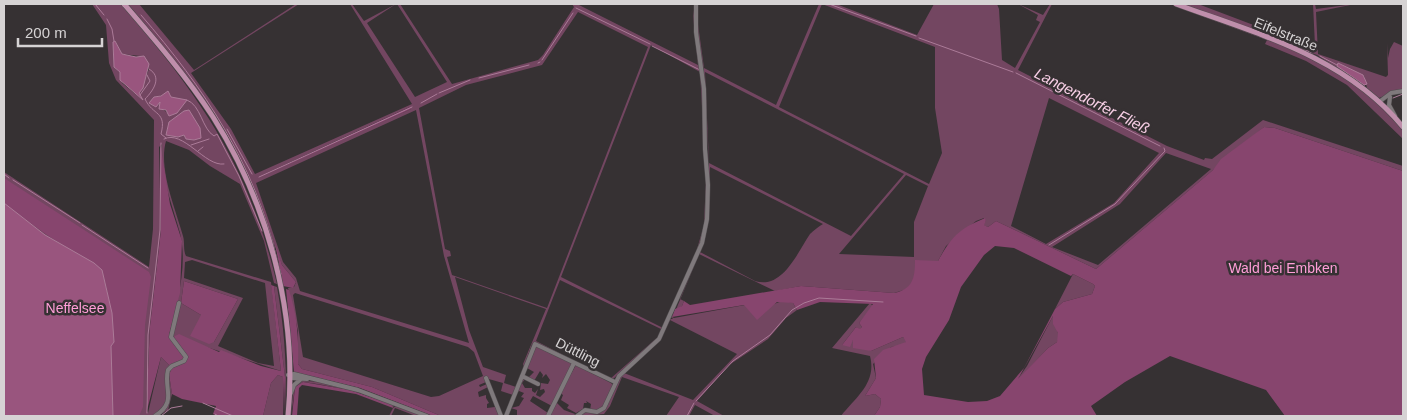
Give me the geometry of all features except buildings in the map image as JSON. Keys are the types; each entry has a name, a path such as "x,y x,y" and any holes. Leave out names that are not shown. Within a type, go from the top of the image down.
{"main road":[{"path":"124,4 198,95 232,152 261,217 288,325 291,394 288,416"},
{"name":"Eifelstraße","path":"1176,4 1320,60 1348,76 1381,103 1403,127"},
{"path":"288,416 290,376"}],"street":[{"path":"577,416 584,410 597,412 603,410 615,382 624,370 659,339 696,259 704,232 708,178 705,148 704,89 696,27 696,4"},
{"path":"1381,103 1394,92 1403,91"},
{"path":"1381,103 1394,92"},
{"path":"1390,96 1389,105 1397,120"},
{"path":"155,416 164,409 168,399 167,374 169,369 184,361 186,357 171,337 179,303"},
{"name":"Düttling","path":"506,416 535,344 615,382"},
{"path":"548,416 574,363"},
{"path":"290,376 358,390 427,416"},
{"path":"522,376 538,384"},
{"path":"486,378 501,416"},
{"path":"291,394 294,385 305,379"}],"green space":[{"name":"Neffelsee","path":"92,4 121,4 149,37 197,101 235,166 265,241 277,284 274,283 264,241 240,184 210,166 189,150 166,141 164,164 166,177 183,236 186,256 271,282 281,371 169,335 180,285 183,259 180,233 164,176 161,154 162,144 159,147 161,230 150,326 146,410 148,413 161,357 172,368 169,374 172,394 168,410 158,416 4,416 4,172 149,267 153,229 154,120 116,80 109,63 106,25","holes":["115,41 122,54 140,56 149,69 139,94 143,100 122,83 120,72 114,67 113,51","170,94 173,114 171,115 159,107 160,102 156,107 150,103 154,97","183,112 189,112 201,134 194,140 186,139 184,135 178,137 166,135 169,124","192,260 265,283 274,366 258,363 218,346 243,298 184,278 185,262","184,281 238,299 214,342 201,315 181,303"]},
{"path":"128,4 139,4 194,70 296,4 299,4 191,73 231,129 255,174 412,104 350,4 352,4 364,21 396,4 367,23 415,97 447,82 397,4 400,4 452,84 538,60 574,7 572,4 577,4 698,65 693,16 695,4 699,66 704,94 704,142 700,72 651,45 561,277 663,328 695,256 704,225 705,152 708,183 705,225 697,253 660,336 612,380 537,343 532,344 524,367 523,364 546,309 455,277 469,330 483,367 506,375 504,383 516,387 513,395 501,391 503,383 485,378 486,382 479,385 480,387 487,384 488,387 478,392 479,397 486,395 489,403 487,408 495,407 499,416 441,416 372,387 302,369 298,364 298,331 288,288 294,287 296,282 282,265 274,244 282,286 271,243 242,168 224,134 203,101 156,37","holes":["578,12 648,47 547,308 452,275 447,257 451,256 450,251 445,249 419,108 466,85 542,65","410,107 411,109 256,178","416,110 444,256 469,343 300,291 296,278 283,262 256,183","560,280 661,329 659,336 610,379 536,341","295,293 468,347 474,352 483,376 439,396 431,397 303,357 293,295"]},
{"path":"819,4 822,4 836,4 917,35 934,4 997,4 999,9 1002,60 1015,68 1040,22 1036,20 1038,15 1018,4 1043,15 1050,4 1052,4 1018,70 1167,146 1204,160 1205,158 1212,159 1263,120 1403,166 1403,171 1275,128 1264,127 1096,269 996,221 988,227 983,225 986,221 984,218 976,221 946,246 938,261 915,279 907,289 894,293 801,286 775,291 699,254 700,252 755,281 765,282 774,280 782,275 795,259 810,234 823,224 710,167 706,229 709,166 704,71 697,17 704,68 776,105","holes":["822,4 935,47 935,108 942,153 929,184 779,107","705,72 904,174 851,236 709,163","1049,98 1159,153 1114,203 1046,244 1011,226","1166,153 1211,169 1098,265 1052,247 1120,204","906,175 928,186 914,222 914,257 839,254"]},
{"path":"1168,4 1280,44 1332,68 1374,100 1403,130 1403,139 1347,85 1306,61 1265,44 1267,40"},
{"path":"1180,4 1198,4 1312,47 1315,46 1313,4 1315,4 1316,9 1355,4 1316,12 1318,54 1386,77 1388,75 1387,43 1388,58 1394,42 1403,46 1403,89 1379,98 1367,88 1364,76 1338,63 1337,66 1365,84 1365,87 1317,55"},
{"path":"410,107 411,109 256,179"},
{"name":"Wald bei Embken","path":"1264,127 1275,128 1403,171 1403,416 1285,416 1266,390 1170,356 1125,382 1091,406 1097,416 874,416 880,407 881,399 875,394 865,396 876,378 874,359 883,350 906,342 903,337 871,351 853,348 853,340 850,347 842,345 856,327 860,329 862,327 859,323 873,304 820,302 797,310 793,303 777,302 757,320 744,305 672,317 675,309 682,306 684,301 690,305 801,286 894,293 905,289 912,282 915,260 938,261 957,234 985,218 984,225 988,227 996,221 1096,269 1213,170 1221,159","holes":["995,246 1014,248 1071,276 1073,274 1095,286 1092,294 1063,302 1055,309 1024,368 1000,396 987,401 968,402 924,395 922,369 926,357 949,320 961,287 984,255","1053,316 1053,324 1058,333 1057,342 1048,348 1018,379"]},
{"path":"160,143 170,204 182,241 180,293 169,335 173,337 179,334 219,352 221,350 261,366 281,371 271,285 274,286 285,377 284,416 283,377 278,375 271,383 263,416 217,416 213,414 216,406 182,399 172,394 169,374 172,368 161,357 146,414 150,326 161,230"},
{"path":"4,178 149,272 151,277 145,325 143,407 139,416 113,416 111,346 114,342 105,282 90,266 7,207 4,203"},
{"path":"275,243 282,265 296,282 293,288 283,286"},
{"path":"1073,274 1095,286 1092,294 1063,302 1055,309"},
{"path":"184,281 238,299 214,342 209,344 190,336 201,315 181,303"},
{"path":"274,286 277,287 284,335 286,416 285,377"},
{"path":"286,289 289,290 296,318 298,364 302,369 372,387 441,416 433,416 360,388 294,372"},
{"path":"680,299 684,301 682,306 675,312"},
{"path":"785,301 793,303 797,310 786,318 768,339 729,365 697,401 724,416 715,416 695,405 689,416 666,416 679,397 622,377 610,406 604,414 578,416 584,412 598,413 606,408 619,378 624,373 693,400 737,354 670,320 660,340 632,366 659,340 670,319 673,319 671,317 674,314 672,317 674,318 745,305 757,319 776,303"},
{"path":"870,303 873,306 859,323 862,327 860,330 856,327 842,345 853,340 871,351 903,337 907,342 891,347 873,364 876,378 865,396 875,394 881,399 880,407 874,416 841,416 859,396 868,382 871,374 870,356 832,348"},
{"path":"1054,314 1059,338 1057,342 1048,348 1015,383 1027,366"},
{"path":"535,344 572,363 552,406 533,396 530,401 548,413 546,416 517,416 517,410 511,408 519,406 524,398 521,397 524,393 519,391 516,394 521,379 525,379 522,383 525,388 532,388 532,391 535,393 538,389 536,395 540,397 545,392 544,389 540,390 541,383 548,384 550,380 546,374 542,378 543,375 540,371 534,381 526,376 529,377 534,372 527,368"},
{"path":"576,365 613,385 606,403 600,409 590,410 591,404 586,401 587,403 584,403 583,409 576,413 567,408 569,405 561,400 563,395 560,393"},
{"path":"278,375 283,377 283,416 263,416 271,383"},
{"path":"301,381 313,381 348,388 375,398 311,383 303,382 296,386"},
{"path":"303,382 350,390 391,404 393,408 356,394 302,385 299,388 297,416 292,416 295,387"},
{"path":"295,388 291,416 293,390"},
{"path":"556,402 564,410 575,414 574,416 549,416"},
{"path":"396,406 424,416 416,416 395,408 391,416 389,416"}],"shaded area":[{"path":"115,41 122,54 136,57 144,56 149,64 143,88 139,93 143,100 120,80 120,72 114,67 113,42"},
{"path":"1338,63 1363,75 1367,84 1364,85 1337,66"},
{"path":"168,91 171,97 187,100 177,113 169,116 166,110 159,109 160,102 156,107 149,103 154,97 161,96"},
{"path":"189,110 200,128 201,138 194,140 186,139 184,135 178,137 166,135 169,122 184,111"},
{"name":"Neffelsee","path":"4,203 45,235 94,263 102,270 112,313 114,342 111,346 113,416 4,416"}],"waterway":[{"path":"95,4 104,15"},
{"name":"Langendorfer Fließ","path":"829,4 916,36"},
{"path":"576,8 650,44"},
{"path":"542,60 573,13"},
{"path":"141,15 206,99 241,159 267,224 277,259"},
{"path":"107,19 112,29 114,41"},
{"name":"Langendorfer Fließ","path":"919,38 1013,72"},
{"path":"1289,44 1312,53"},
{"path":"652,46 700,70"},
{"path":"1320,56 1337,65"},
{"path":"479,78 529,65"},
{"path":"149,69 153,72 156,80 151,92 145,99 161,117 161,134 166,138"},
{"name":"Langendorfer Fließ","path":"1016,73 1160,146"},
{"path":"140,95 150,81 147,75"},
{"path":"439,93 470,80"},
{"path":"421,103 437,94"},
{"path":"1393,98 1403,94"},
{"path":"187,100 199,112 210,133 214,136 217,134 239,176 262,231"},
{"path":"259,177 412,107"},
{"path":"227,129 252,174"},
{"path":"164,139 171,137 179,139 209,160 224,164"},
{"path":"191,145 209,139"},
{"path":"147,413 148,335 160,230 161,143"},
{"path":"198,151 203,147"},
{"name":"Langendorfer Fließ","path":"1049,245 1115,204 1165,151 1164,148"},
{"path":"4,174 9,178"},
{"path":"13,180 80,223"},
{"path":"82,225 148,268"},
{"path":"278,263 281,274"},
{"path":"696,401 733,361 770,335 792,310 804,303 819,298 883,302"},
{"path":"203,403 233,416"},
{"path":"687,416 694,403"},
{"path":"161,416 171,408 182,406"}]}
